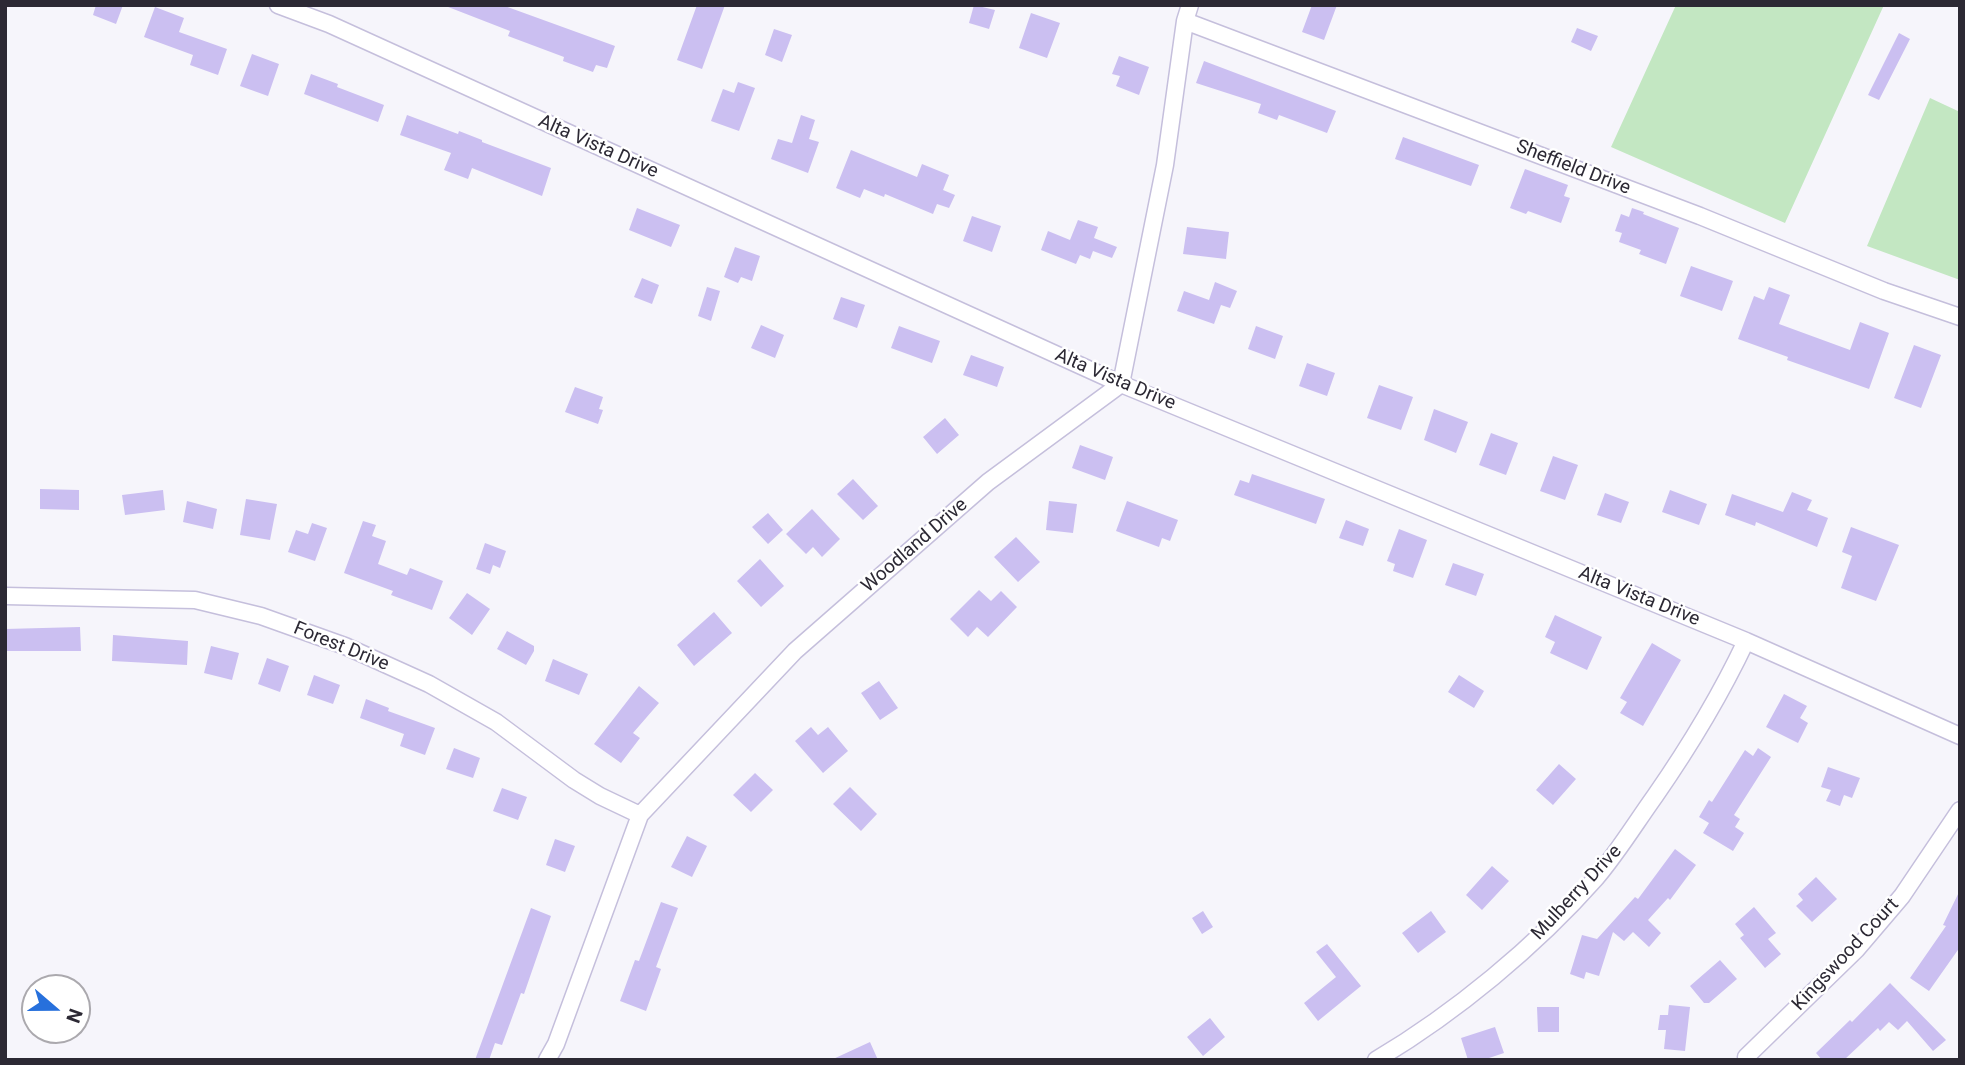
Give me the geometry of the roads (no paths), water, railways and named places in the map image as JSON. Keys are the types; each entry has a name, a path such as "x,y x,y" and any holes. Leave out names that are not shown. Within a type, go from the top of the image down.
{"street":[{"name":"Alta Vista Drive","path":"278,5 329,24 1121,384 1746,641 1960,736"},
{"path":"1121,384 1165,165 1185,21 1190,5"},
{"name":"Sheffield Drive","path":"1185,21 1960,317"},
{"name":"Woodland Drive","path":"547,1060 556,1044 640,815 795,651 988,482 1121,384"},
{"name":"Forest Drive","path":"5,596 195,600 261,616 345,646 429,684 496,722 574,780 640,815"},
{"name":"Mulberry Drive","path":"1376,1060 1441,1017 1518,955 1596,878 1690,746 1746,641"},
{"name":"Kingswood Court","path":"1746,1056 1856,950 1902,896 1960,810"}]}
